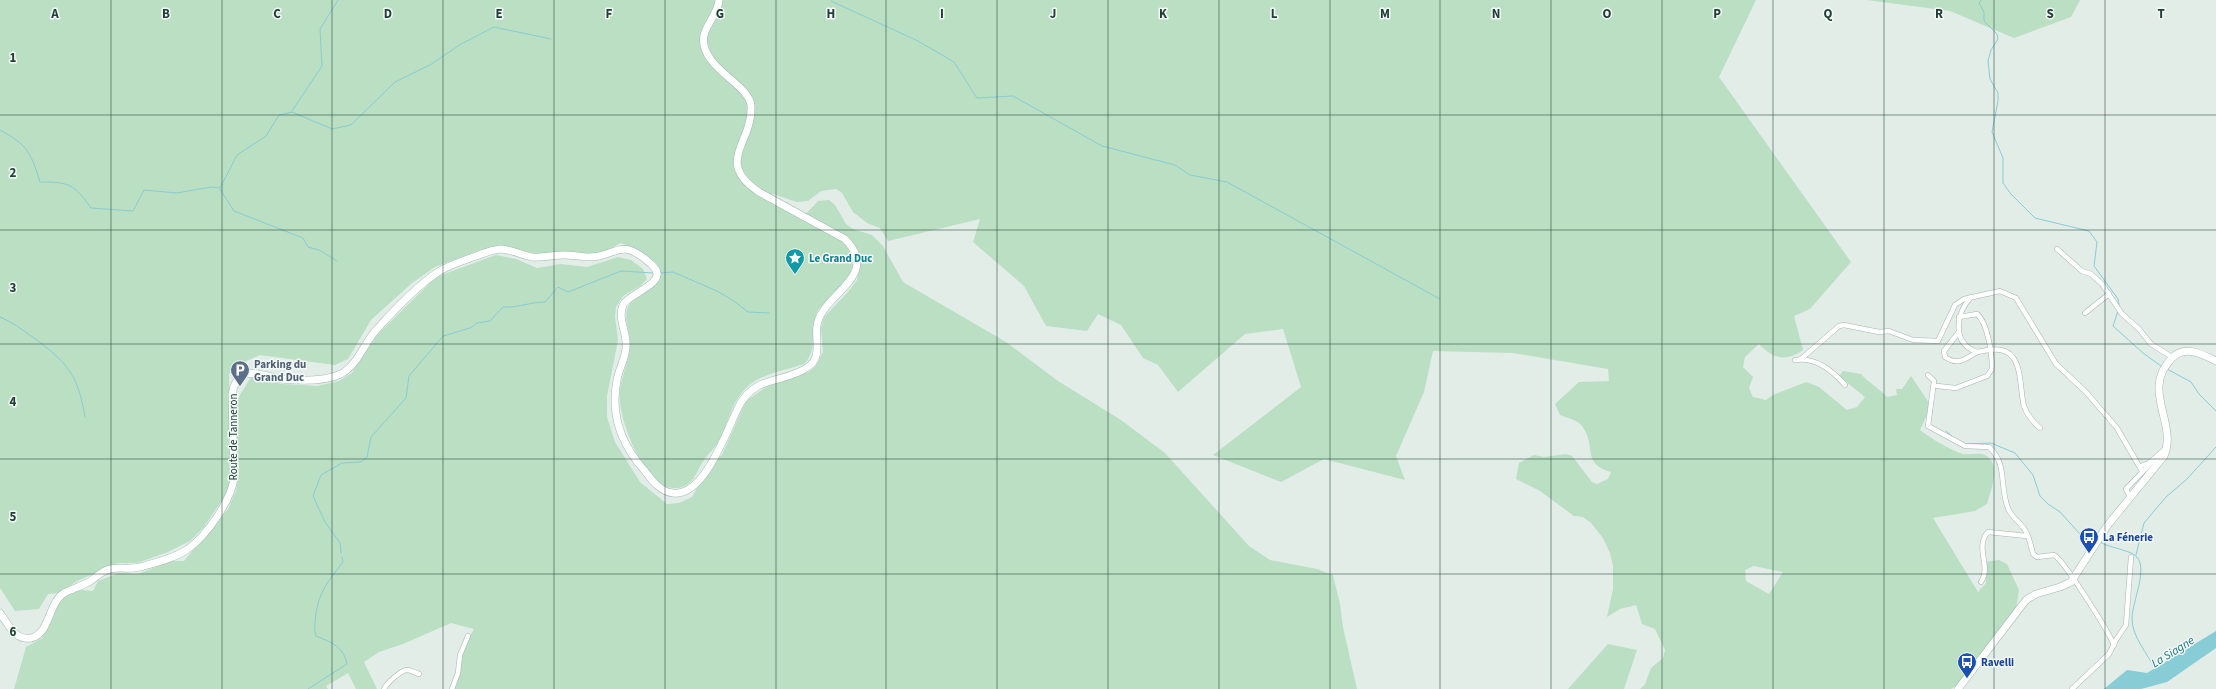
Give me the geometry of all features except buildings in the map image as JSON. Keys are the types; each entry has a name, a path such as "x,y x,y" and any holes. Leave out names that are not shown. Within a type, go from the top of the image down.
{"street":[{"name":"Route de Tanneron","path":"0,613 18,636 24,638 35,637 43,628 59,597 65,593 107,570 138,568 188,549 217,516 228,501 233,488 232,394 239,377 253,373 282,379 321,380 344,372 358,358 376,329 434,275 460,261 500,249 532,257 566,255 589,257 600,256 619,248 626,248 654,266 657,274 654,282 628,298 622,309 621,316 627,346 618,378 615,411 624,442 640,466 659,486 668,492 684,492 694,487 718,453 739,406 750,391 766,382 798,372 811,364 817,351 818,320 825,309 850,281 855,272 856,254 845,239 759,192 743,179 737,164 750,114 750,99 742,88 728,79 715,66 703,44 705,32 715,17 720,0"},
{"path":"2057,249 2082,271 2096,278 2122,314 2139,329 2151,344 2172,357"},
{"path":"1801,359 1839,326 1844,325 1879,332 1889,331 1913,340 1938,341 1955,305 1964,299 2000,292 2016,298 2056,364 2109,417 2124,437 2141,466 2142,471"},
{"path":"2085,313 2109,294"},
{"path":"1971,297 1961,309 1958,333 1944,351 1945,357 1951,361 1962,362 1977,352 1991,350 2010,352 2014,358 2024,404 2032,421 2040,428"},
{"path":"1937,386 1956,388 1987,376 1992,369 1991,350 1982,319 1977,314 1959,317"},
{"path":"1958,333 1964,343 1977,352"},
{"path":"1958,689 2026,600 2036,594 2066,585 2074,578 2106,526 2160,461 2168,448 2168,433 2159,401 2159,386 2164,368 2172,357 2178,353 2191,351 2198,352 2216,361"},
{"path":"1795,360 1801,359 1818,362 1836,374 1845,385"},
{"path":"1928,374 1934,381 1929,421 1930,428 1946,434 1959,443 1970,447 1989,447 1997,455 2003,468 2003,492 2007,507 2010,514 2024,528 2034,555 2057,556 2074,578 2114,645"},
{"path":"2141,466 2149,463 2168,448"},
{"path":"2130,497 2126,489 2155,459 2160,461"},
{"path":"1981,582 1984,578 1984,570 1981,544 1988,532 2027,536"},
{"path":"2072,689 2102,662 2126,625 2131,557"},
{"path":"452,689 458,673 460,654 468,636"},
{"path":"384,689 385,685 403,671 408,670 419,674"}],"green space":[{"path":"0,0 1756,0 1719,77 1851,262 1810,309 1794,316 1803,350 1791,356 1780,357 1769,353 1759,344 1745,357 1743,367 1753,377 1749,388 1753,397 1766,400 1773,395 1806,382 1819,387 1847,410 1857,407 1865,397 1839,376 1843,371 1861,374 1887,397 1897,395 1896,389 1902,389 1911,376 1931,406 1920,430 1940,444 1963,454 1982,454 1988,457 1992,462 1994,469 1993,484 1987,504 1975,511 1933,518 1978,592 1986,583 1985,562 1999,560 2007,564 2019,590 2016,609 1960,683 1951,689 1640,689 1645,684 1651,668 1663,658 1665,650 1655,629 1642,624 1636,605 1620,609 1607,617 1613,589 1613,566 1610,553 1603,538 1591,523 1583,517 1574,516 1540,491 1516,479 1519,463 1534,455 1544,457 1566,454 1572,456 1592,482 1597,484 1608,479 1611,472 1602,469 1596,464 1591,454 1589,440 1582,426 1575,421 1560,415 1555,404 1579,382 1609,381 1608,369 1513,353 1433,351 1424,392 1396,456 1405,480 1324,459 1281,482 1213,455 1301,387 1283,329 1245,334 1178,392 1158,365 1143,358 1121,325 1098,314 1087,331 1046,326 1024,286 973,242 980,219 888,241 880,228 867,223 853,212 842,193 836,189 821,191 808,201 797,202 773,194 767,199 841,238 854,254 852,268 842,286 817,312 814,325 813,345 809,358 804,364 758,379 741,393 734,405 720,440 704,459 691,482 683,487 678,488 666,486 655,478 645,466 628,434 620,402 621,384 630,349 630,338 626,320 628,307 637,296 658,282 660,270 658,266 644,254 621,243 597,255 571,252 540,254 496,246 480,250 435,267 412,283 371,320 348,359 335,365 260,355 240,364 229,374 231,471 228,491 204,527 190,541 168,552 137,563 118,563 77,581 59,593 48,594 39,609 15,611 0,588","holes":["1754,566 1783,572 1769,594 1746,581 1745,570"]},
{"path":"1867,0 2080,0 2071,17 2014,38 1950,11"},
{"path":"829,200 835,205 846,224 853,229 872,235 883,246 903,282 1006,342 1058,381 1121,420 1165,453 1249,546 1270,560 1317,569 1333,575 1357,689 453,689 461,653 474,629 451,623 403,644 379,652 364,662 377,689 356,689 348,673 326,686 328,689 14,689 26,647 42,638 55,607 62,598 81,590 93,591 98,581 119,573 138,574 171,561 184,561 228,509 236,491 239,471 235,403 251,377 282,384 317,386 339,381 352,373 376,336 436,277 496,255 516,259 537,268 561,264 587,267 618,257 631,260 643,269 647,279 640,286 623,296 616,307 615,317 618,340 607,396 607,417 615,442 640,482 667,504 679,503 692,497 709,467 722,455 746,401 769,385 809,372 815,367 823,352 821,328 824,317 848,292 857,280 860,263 854,244 845,235 805,215 818,201"},
{"path":"1608,644 1637,650 1624,689 1568,689"}],"water":[{"path":"2216,631 2216,648 2167,682 2141,689 2104,689 2127,670 2147,673"}],"waterway":[{"path":"292,111 322,66 320,29 338,0"},
{"path":"1981,0 1979,3 1984,12 1984,21 1997,34 1998,39 1991,50 1988,61 1990,79 1998,93 1998,101 1992,132 2003,158 2003,183 2011,194 2035,218 2089,231 2097,242 2094,266 2118,299 2119,305"},
{"path":"831,1 918,41 954,62 977,98 1013,96 1102,146 1175,165 1190,175 1227,182 1440,299"},
{"path":"0,130 23,145 31,157 40,182 58,183 70,186 80,194 91,208 133,211 144,190 177,193 211,187 220,188 237,155 266,136 279,115 292,112 332,129 351,125 395,82 430,65 461,44 494,27 551,39"},
{"path":"220,189 234,211 303,238 308,247 319,250 337,261"},
{"path":"341,553 340,543 325,522 313,496 321,475 342,463 361,462 367,457 371,437 406,398 409,376 443,336 470,328 477,323 490,321 503,307 514,307 545,302 558,287 568,292 621,271 653,273"},
{"path":"660,273 673,272 717,291 734,301 748,312 769,313"},
{"path":"2118,311 2113,326 2143,353 2161,366"},
{"path":"0,317 13,324 46,347 70,371 79,390 85,417"},
{"path":"2167,369 2191,382 2199,394 2216,411"},
{"path":"1946,431 1953,437"},
{"path":"1965,444 1991,443 2015,453 2033,475 2040,496 2048,504 2060,512 2080,534 2095,540"},
{"path":"2136,555 2144,523 2166,497 2187,479 2216,447"},
{"name":"La Siagne","path":"2100,542 2134,555 2140,563 2140,578 2132,619 2137,639 2155,669"},
{"path":"308,689 347,664 340,649 332,643 316,636 315,630 318,603 327,583 343,562 342,557"}],"place":[{"name":"Le Grand Duc","path":"795,275"},
{"name":"Parking du Grand Duc","path":"240,387"},
{"name":"La Fénerie","path":"2089,554"},
{"name":"Ravelli","path":"1967,679"}]}
